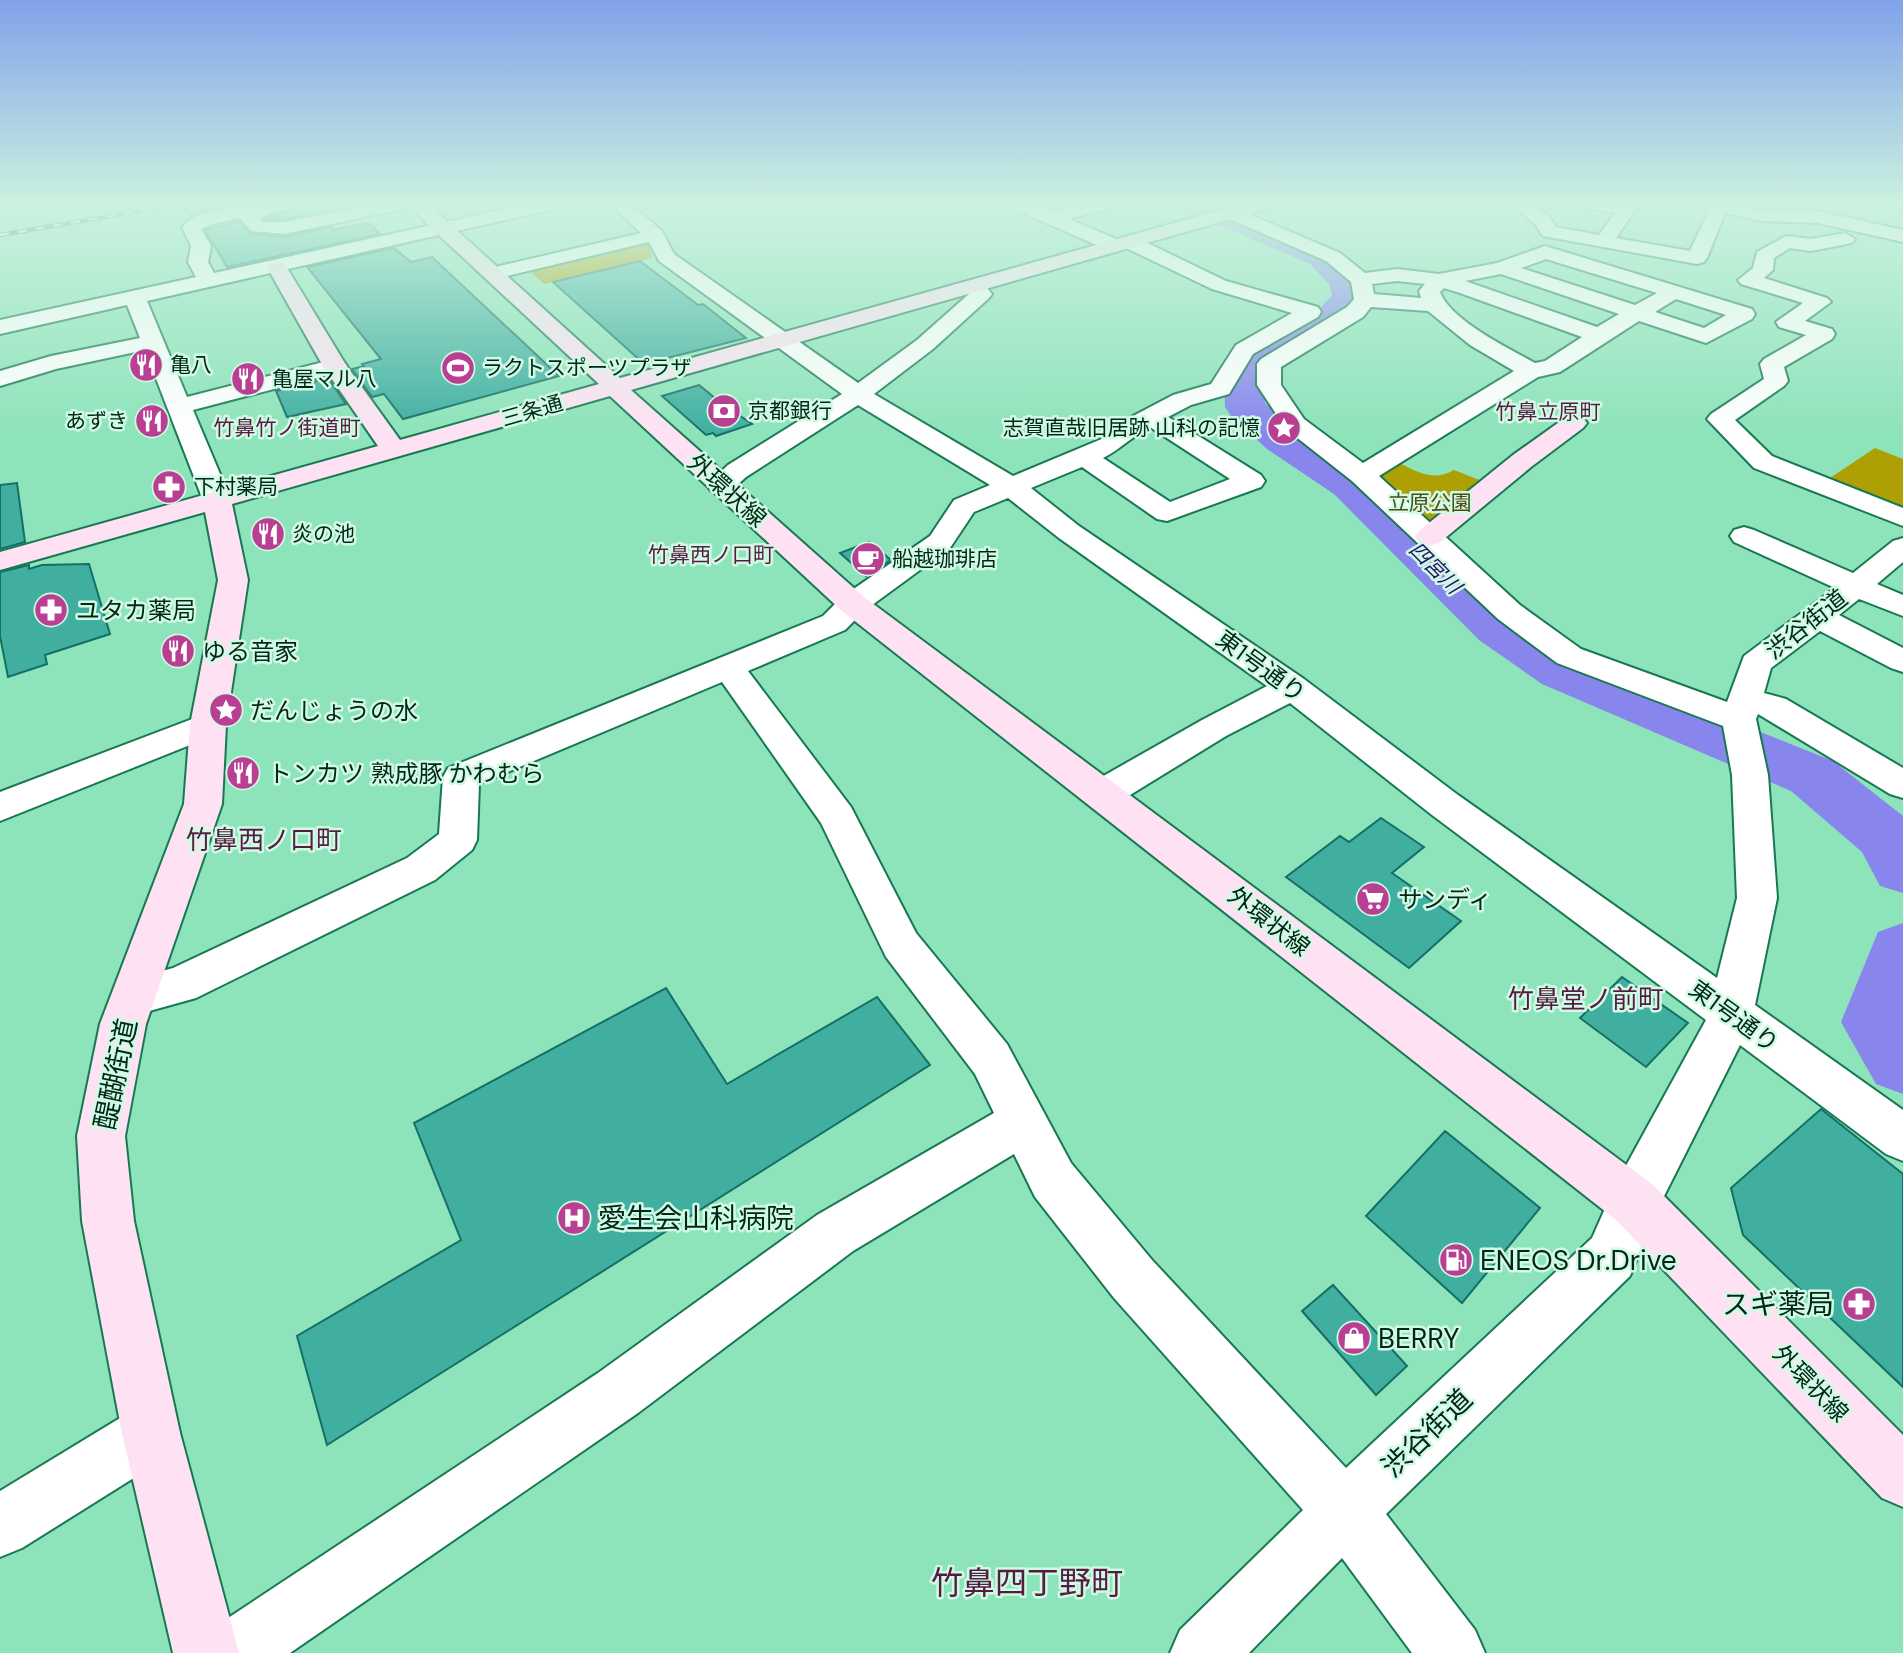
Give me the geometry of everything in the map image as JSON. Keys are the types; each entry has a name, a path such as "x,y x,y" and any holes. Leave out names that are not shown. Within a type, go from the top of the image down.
{"main road":[{"path":"285,280 335,366 394,450"},
{"name":"外環状線","path":"502,280 614,387 853,604 1104,793 1634,1202 1903,1477"},
{"name":"三条通","path":"0,561 996,280"},
{"path":"1429,537 1522,461 1574,424"},
{"name":"醍醐街道","path":"206,1653 151,1433 108,1221 101,1136 122,1024 135,996 203,804 208,725 233,580 217,500"}],"street":[{"path":"0,327 217,280"},
{"name":"東1号通り","path":"697,280 859,395 1012,487 1069,532 1292,687 1445,805 1903,1138"},
{"path":"135,996 181,985 421,869 458,840 461,777 834,623 853,604 940,542 964,506 1113,443 1125,430 1182,400 1220,389 1244,350 1310,312 1208,280"},
{"path":"1354,280 1363,290 1434,305 1478,340 1531,371"},
{"path":"1374,280 1363,290 1355,312 1269,365 1269,385 1294,424 1362,475 1509,612 1569,656 1742,709 1774,707 1903,785"},
{"path":"1434,305 1429,291 1440,280"},
{"path":"1440,280 1599,335"},
{"path":"1538,280 1706,336 1744,314 1636,280"},
{"path":"1748,280 1820,302 1787,322 1824,334 1772,364 1776,381 1720,419 1763,462 1903,518"},
{"path":"721,485 737,471 859,395 949,327 982,294 975,286"},
{"path":"1362,475 1531,371 1552,367 1599,335 1674,292"},
{"path":"135,298 217,500"},
{"path":"0,379 51,363 153,342"},
{"path":"179,406 335,366"},
{"path":"1084,457 1167,513 1251,481 1151,417"},
{"path":"1744,536 1903,607"},
{"name":"渋谷街道","path":"1203,1653 1345,1511 1611,1257 1634,1202 1728,1024 1757,898 1750,775 1742,709 1756,663 1818,617 1903,547"},
{"path":"1818,617 1903,661"},
{"path":"728,667 838,817 901,945 991,1059 1053,1180 1133,1279 1345,1511 1452,1653"},
{"path":"1104,793 1214,728 1292,687"},
{"path":"0,807 208,725"},
{"path":"233,1653 618,1393 835,1233 1024,1122"},
{"path":"0,1525 151,1433"}],"green space":[{"path":"540,280 560,280 544,284"},
{"path":"1875,448 1903,459 1903,511 1827,480"},
{"name":"立原公園","path":"1389,458 1421,473 1437,475 1454,470 1492,485 1429,537 1362,475"}],"building":[{"path":"318,280 457,280 559,376 403,419 384,394 372,397 352,369 381,359"},
{"path":"665,280 698,305 703,304 746,338 644,364 553,282"},
{"path":"328,378 346,404 287,417 276,391"},
{"name":"京都銀行","path":"699,385 752,424 716,436 713,433 706,435 662,396"},
{"path":"17,483 25,542 0,549 0,485"},
{"name":"船越珈琲店","path":"869,542 891,560 866,576 840,553"},
{"name":"ユタカ薬局","path":"89,564 110,634 45,655 47,664 8,677 0,636 0,572 29,565 29,569 42,565"},
{"name":"サンディ","path":"1381,818 1424,847 1392,873 1461,921 1409,968 1286,877 1340,836 1349,842"},
{"path":"1622,977 1688,1023 1646,1067 1580,1018"},
{"name":"愛生会山科病院","path":"666,988 727,1084 877,997 930,1065 327,1445 297,1336 461,1240 414,1123"},
{"name":"スギ薬局","path":"1821,1109 1903,1174 1903,1387 1743,1235 1731,1188"},
{"name":"ENEOS Dr.Drive","path":"1445,1131 1540,1208 1462,1303 1366,1216"},
{"name":"BERRY","path":"1333,1285 1407,1366 1376,1395 1302,1311"}],"waterway":[{"name":"四宮川","path":"1344,280 1350,297 1333,314 1257,353 1243,372 1245,407 1282,440 1350,485 1497,629 1561,672 1812,776 1885,836 1903,868"},
{"name":"四宮川","path":"1903,952 1878,1022 1903,1060"}],"place":[{"name":"亀八","path":"146,365"},
{"name":"ラクトスポーツプラザ","path":"458,368"},
{"name":"亀屋マル八","path":"248,379"},
{"name":"京都銀行","path":"724,411"},
{"name":"あずき","path":"152,421"},
{"name":"志賀直哉旧居跡 山科の記憶","path":"1284,428"},
{"name":"下村薬局","path":"169,487"},
{"name":"炎の池","path":"268,534"},
{"name":"船越珈琲店","path":"868,559"},
{"name":"ユタカ薬局","path":"51,610"},
{"name":"ゆる音家","path":"178,651"},
{"name":"だんじょうの水","path":"226,710"},
{"name":"トンカツ 熟成豚 かわむら","path":"243,773"},
{"name":"サンディ","path":"1373,899"},
{"name":"愛生会山科病院","path":"574,1218"},
{"name":"ENEOS Dr.Drive","path":"1456,1260"},
{"name":"スギ薬局","path":"1859,1304"},
{"name":"BERRY","path":"1354,1338"}],"district":[{"name":"竹鼻立原町","path":"1548,412"},
{"name":"竹鼻竹ノ街道町","path":"287,428"},
{"name":"竹鼻西ノ口町","path":"711,555"},
{"name":"竹鼻西ノ口町","path":"264,840"},
{"name":"竹鼻堂ノ前町","path":"1586,999"},
{"name":"竹鼻四丁野町","path":"1027,1583"}]}
